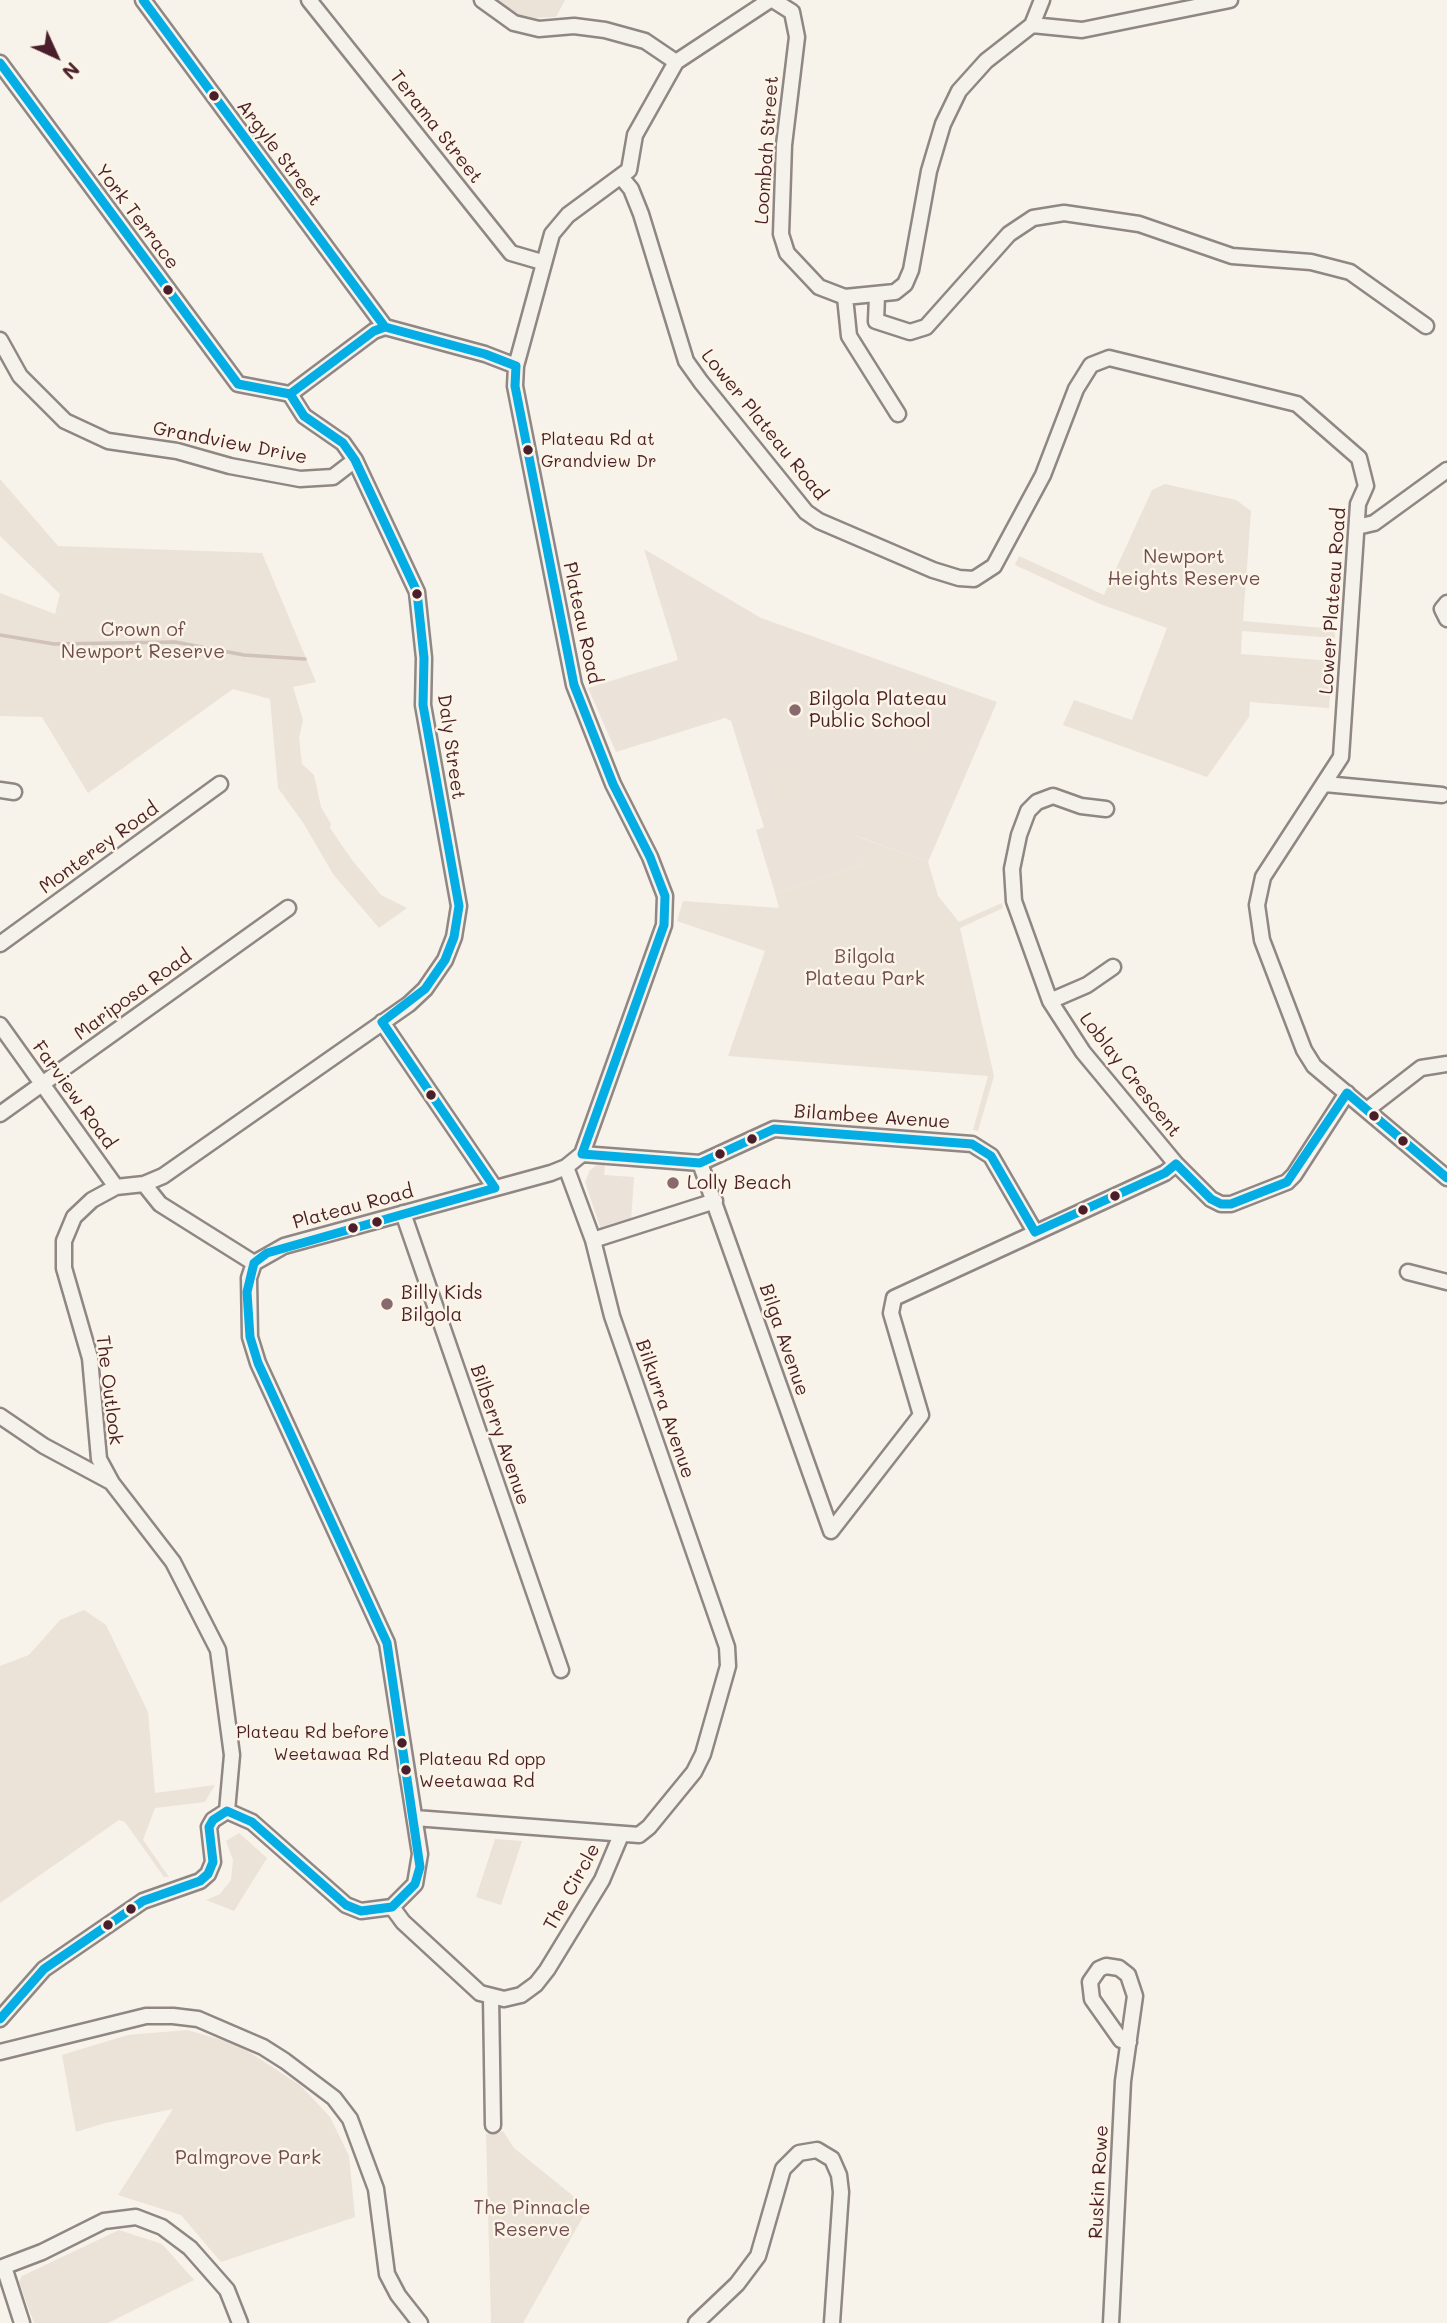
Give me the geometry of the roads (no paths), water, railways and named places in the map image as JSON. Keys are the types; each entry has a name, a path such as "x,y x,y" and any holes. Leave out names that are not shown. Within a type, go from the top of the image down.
{"street":[{"name":"Argyle Street","path":"143,0 385,327"},
{"name":"Terama Street","path":"309,0 511,253 542,262"},
{"path":"482,0 514,23 539,29 574,26 605,30 645,41 676,62"},
{"name":"Loombah Street","path":"621,177 631,164 632,146 639,125 676,62 771,0 792,12 797,37 784,145 781,234 787,253 819,287 845,297 877,296 895,292 905,284 911,270 929,171 943,124 960,92 986,61 1032,25"},
{"path":"1042,0 1032,25 1082,30 1230,0"},
{"name":"York Terrace","path":"0,63 238,384 290,394"},
{"name":"Plateau Road","path":"254,1262 284,1246 566,1167 582,1154 664,925 666,896 650,857 613,784 574,685 515,386 516,366 542,262 552,234 568,215 621,177"},
{"name":"Lower Plateau Road","path":"621,177 631,189 640,214 686,361 794,499 819,521 933,570 959,578 974,579 984,575 1001,554 1043,475 1076,388 1091,365 1109,358 1297,404 1359,458 1366,486 1358,504 1341,757 1263,877 1256,905 1262,940 1304,1050 1314,1066 1447,1178"},
{"path":"877,296 876,321 910,332 926,327 1009,234 1033,218 1064,213 1139,224 1232,256 1311,262 1350,272 1426,327"},
{"path":"845,297 849,336 898,414"},
{"path":"290,394 374,331 385,327 485,354 516,366"},
{"name":"Grandview Drive","path":"0,340 20,376 65,421 108,442 177,451 230,466 300,479 333,477 355,460 343,443 304,416 290,394"},
{"name":"Daly Street","path":"355,460 417,592 424,659 423,705 458,906 454,937 445,960 425,989 382,1023"},
{"path":"1357,527 1374,523 1447,470"},
{"path":"1447,603 1442,609 1447,619"},
{"path":"1325,784 1442,795"},
{"name":"Monterey Road","path":"0,943 220,785"},
{"name":"Loblay Crescent","path":"1106,808 1080,806 1053,796 1037,802 1028,811 1019,835 1012,869 1014,901 1050,1001 1083,1052 1176,1164 1211,1199 1220,1204 1231,1204 1287,1182 1348,1093"},
{"name":"Mariposa Road","path":"0,1114 288,908"},
{"path":"1050,1001 1087,985 1113,967"},
{"path":"382,1023 495,1188"},
{"name":"The Outlook","path":"227,1811 232,1755 218,1650 173,1562 112,1483 99,1459 90,1359 64,1268 64,1241 75,1217 92,1200 116,1187 144,1184 184,1163 382,1023"},
{"name":"Farview Road","path":"0,1025 116,1187"},
{"path":"1368,1110 1421,1068 1447,1064"},
{"name":"Bilambee Avenue","path":"582,1154 700,1163 774,1129 972,1144 990,1156 1035,1232"},
{"name":"Bilga Avenue","path":"700,1163 831,1531 921,1415 891,1313 894,1298 1035,1232"},
{"path":"1035,1232 1165,1173 1176,1164"},
{"name":"Bilkurra Avenue","path":"566,1167 593,1240 612,1316 727,1647 727,1662"},
{"path":"0,2019 27,1987 55,1962 143,1901 200,1881 208,1874 213,1862 209,1828 213,1820 227,1811 253,1822 346,1905 361,1911 392,1907 415,1884 420,1867 415,1818 387,1643 258,1363 250,1337 247,1292 254,1262 160,1204 150,1195 144,1184"},
{"path":"593,1240 715,1201"},
{"name":"Bilberry Avenue","path":"403,1213 561,1670"},
{"path":"1408,1272 1447,1282"},
{"path":"0,1416 44,1446 112,1483"},
{"name":"The Circle","path":"491,1996 504,1999 521,1996 536,1984 602,1880 621,1835 644,1832 694,1772 703,1754 727,1662"},
{"path":"415,1818 621,1835"},
{"path":"392,1907 403,1922 465,1982 480,1993 491,1996 493,2125"},
{"name":"Ruskin Rowe","path":"1111,2323 1123,2081 1129,2042 1135,1996 1133,1983 1119,1968 1106,1966 1099,1969 1090,1982 1092,1999 1121,2040 1129,2042"},
{"path":"0,2052 146,2016 173,2016 198,2019 263,2047 285,2061 334,2098 350,2119 376,2189 387,2273 398,2295 420,2323"},
{"path":"696,2323 737,2284 758,2256 783,2169 799,2153 817,2150 832,2159 839,2175 841,2192 832,2323"},
{"path":"22,2323 2,2268 104,2221 136,2217 162,2227 190,2248 227,2290 240,2323"}],"waterway":[{"path":"0,635 54,644 175,642 244,655 305,659"}],"place":[{"name":"Plateau Rd at Grandview Dr","path":"528,450"},
{"name":"Bilgola Plateau Public School","path":"795,710"},
{"name":"Lolly Beach","path":"673,1183"},
{"name":"Billy Kids Bilgola","path":"387,1304"},
{"name":"Plateau Rd before Weetawaa Rd","path":"402,1743"},
{"name":"Plateau Rd opp Weetawaa Rd","path":"406,1770"}],"park label":[{"name":"Newport Heights Reserve","path":"1184,568"},
{"name":"Crown of Newport Reserve","path":"143,641"},
{"name":"Bilgola Plateau Park","path":"865,968"},
{"name":"Palmgrove Park","path":"248,2158"},
{"name":"The Pinnacle Reserve","path":"532,2219"}]}
